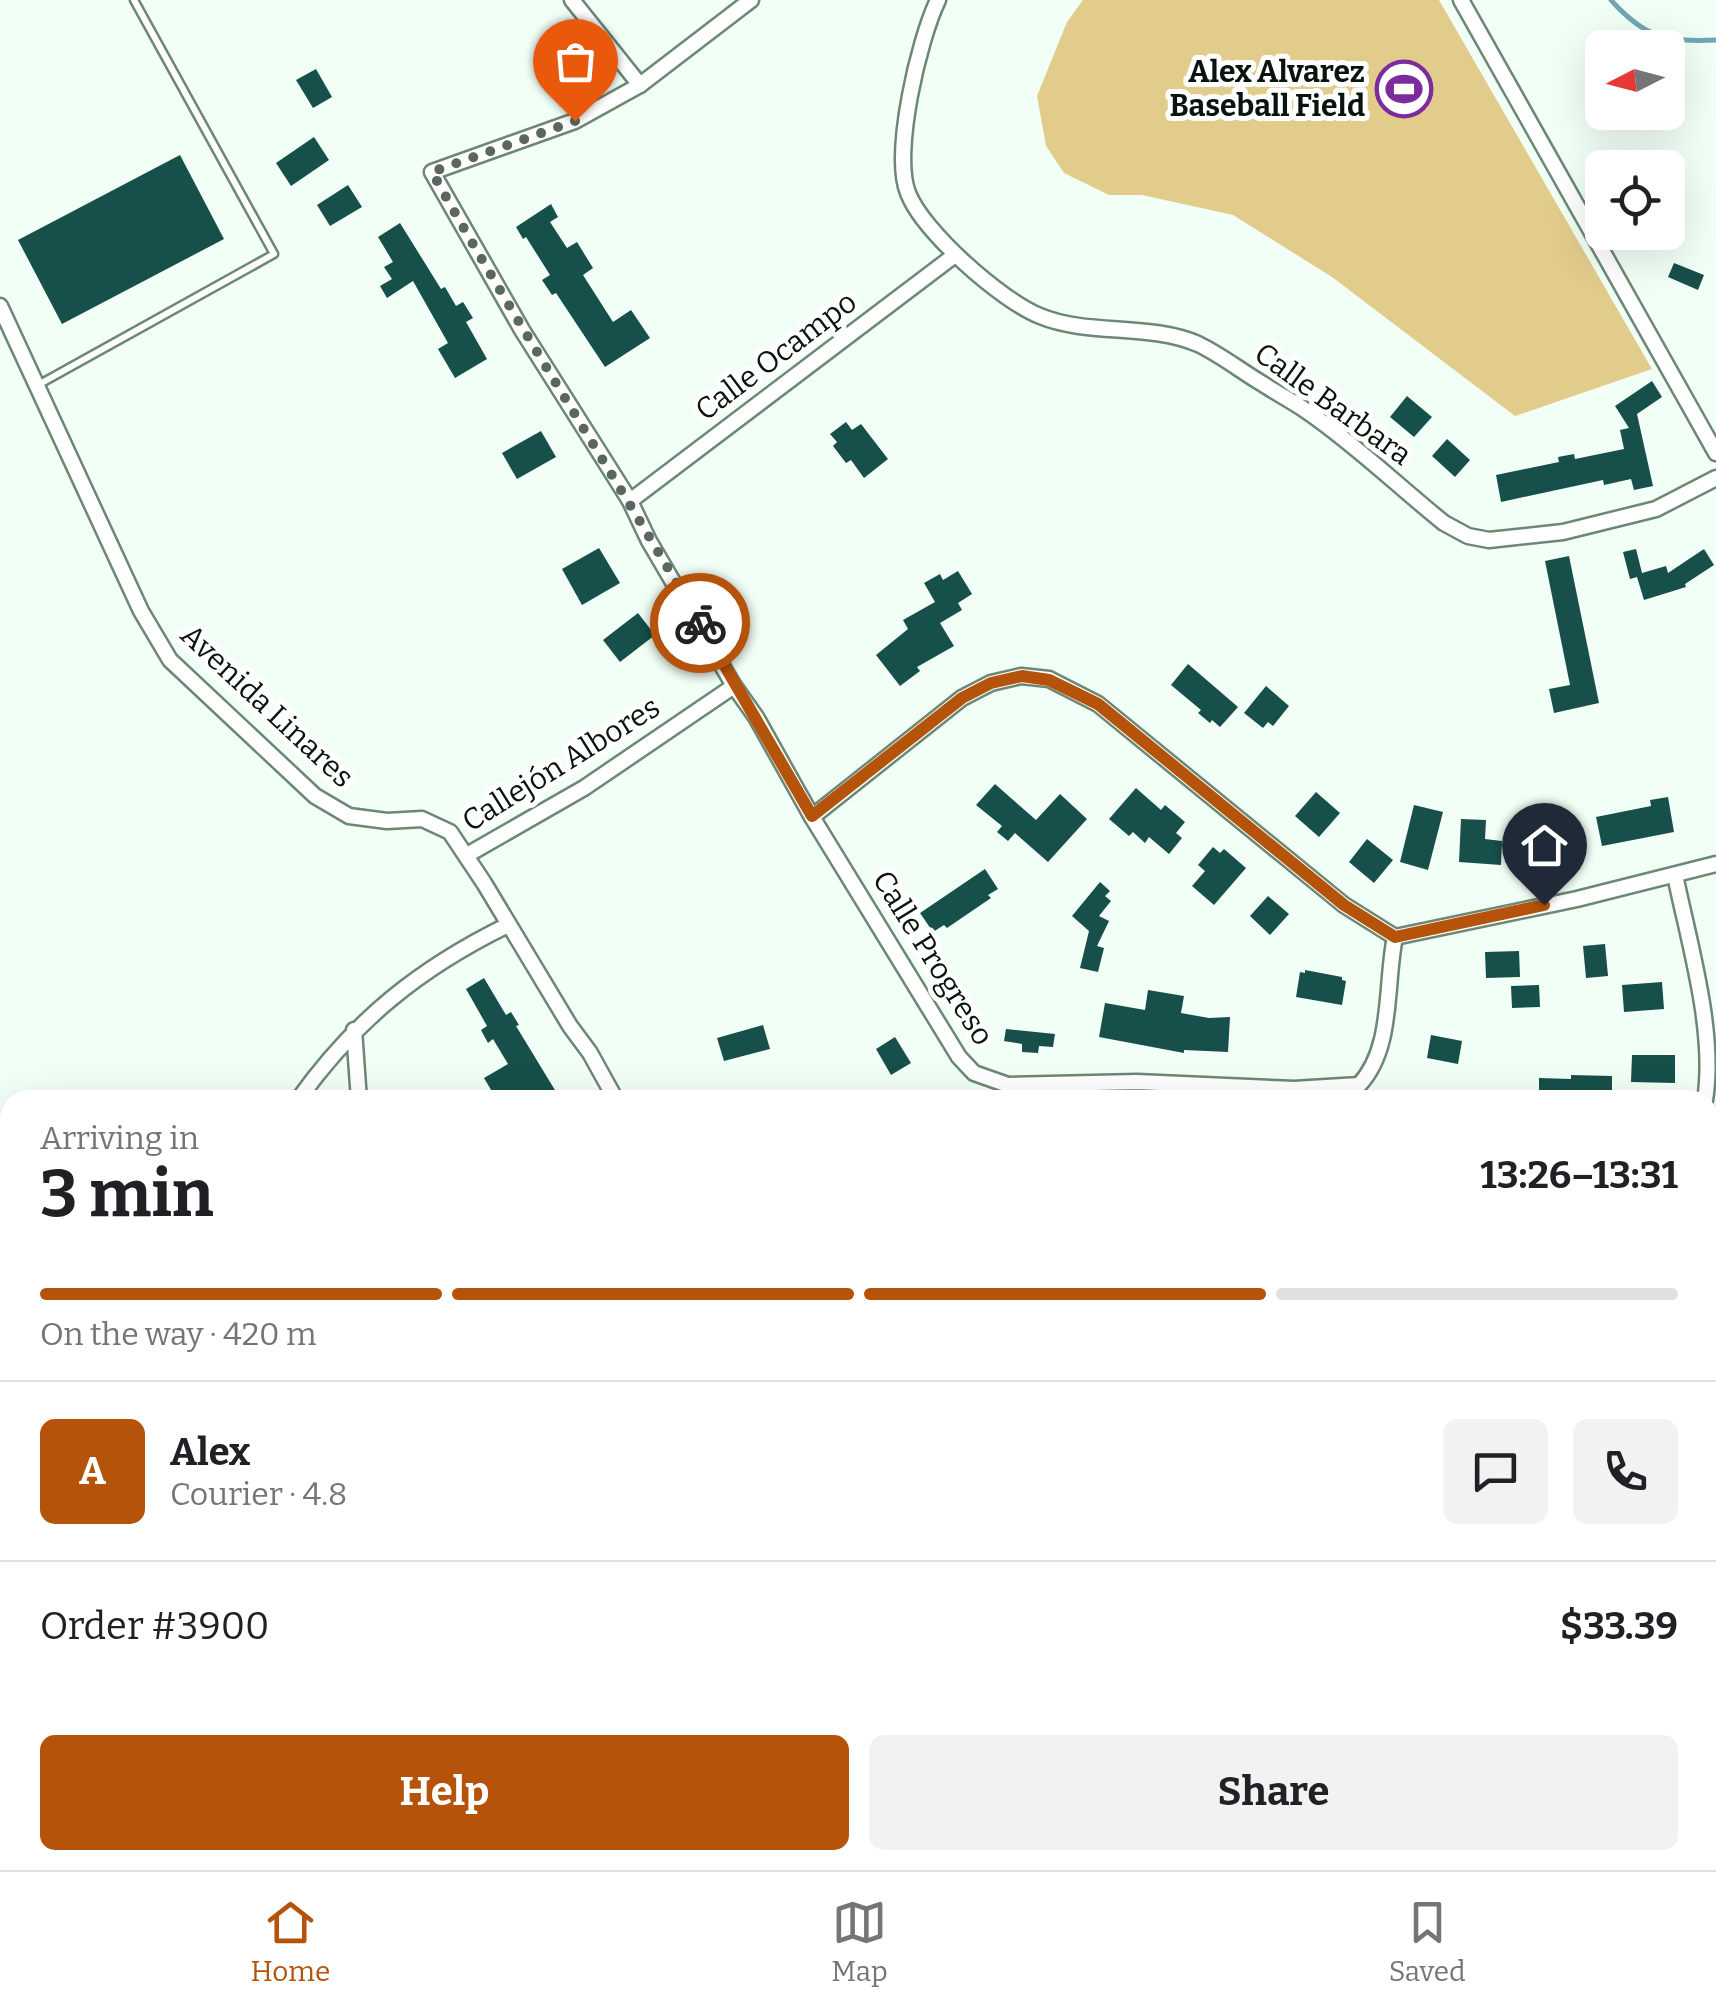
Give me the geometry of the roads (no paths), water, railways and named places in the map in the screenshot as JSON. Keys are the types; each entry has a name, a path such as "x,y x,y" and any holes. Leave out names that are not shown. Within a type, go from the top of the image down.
{"street":[{"path":"572,0 640,85 751,0"},
{"name":"Calle Barbara","path":"938,0 916,72 902,159 908,192 922,217 955,255 1012,300 1041,317 1195,343 1310,413 1444,523 1468,536 1510,539 1625,518 1669,503 1716,478"},
{"path":"1461,0 1715,449"},
{"name":"Calle Progreso","path":"640,85 575,121 432,172 522,330 630,500 649,541 734,686 959,1057 974,1073 1008,1085 1137,1082 1294,1089 1359,1085 1370,1074 1381,1038 1395,937"},
{"name":"Calle Ocampo","path":"630,500 955,255"},
{"name":"Avenida Linares","path":"0,306 141,612 170,660 315,796 349,816 387,821 422,819 450,832 610,1090"},
{"path":"812,816 962,698 991,683 1022,676 1049,680 1098,704 1344,905 1395,937 1716,864"},
{"name":"Callejón Albores","path":"467,855 584,788 734,686"},
{"path":"1675,875 1706,1020 1707,1090"},
{"path":"306,1090 354,1030 425,972 508,925"},
{"path":"354,1030 359,1090"}],"lane":[{"path":"37,386 274,254 134,0"}],"waterway":[{"path":"1611,0 1635,23 1658,35 1716,40"}],"place":[{"name":"Alex Alvarez Baseball Field","path":"1404,89"}]}
